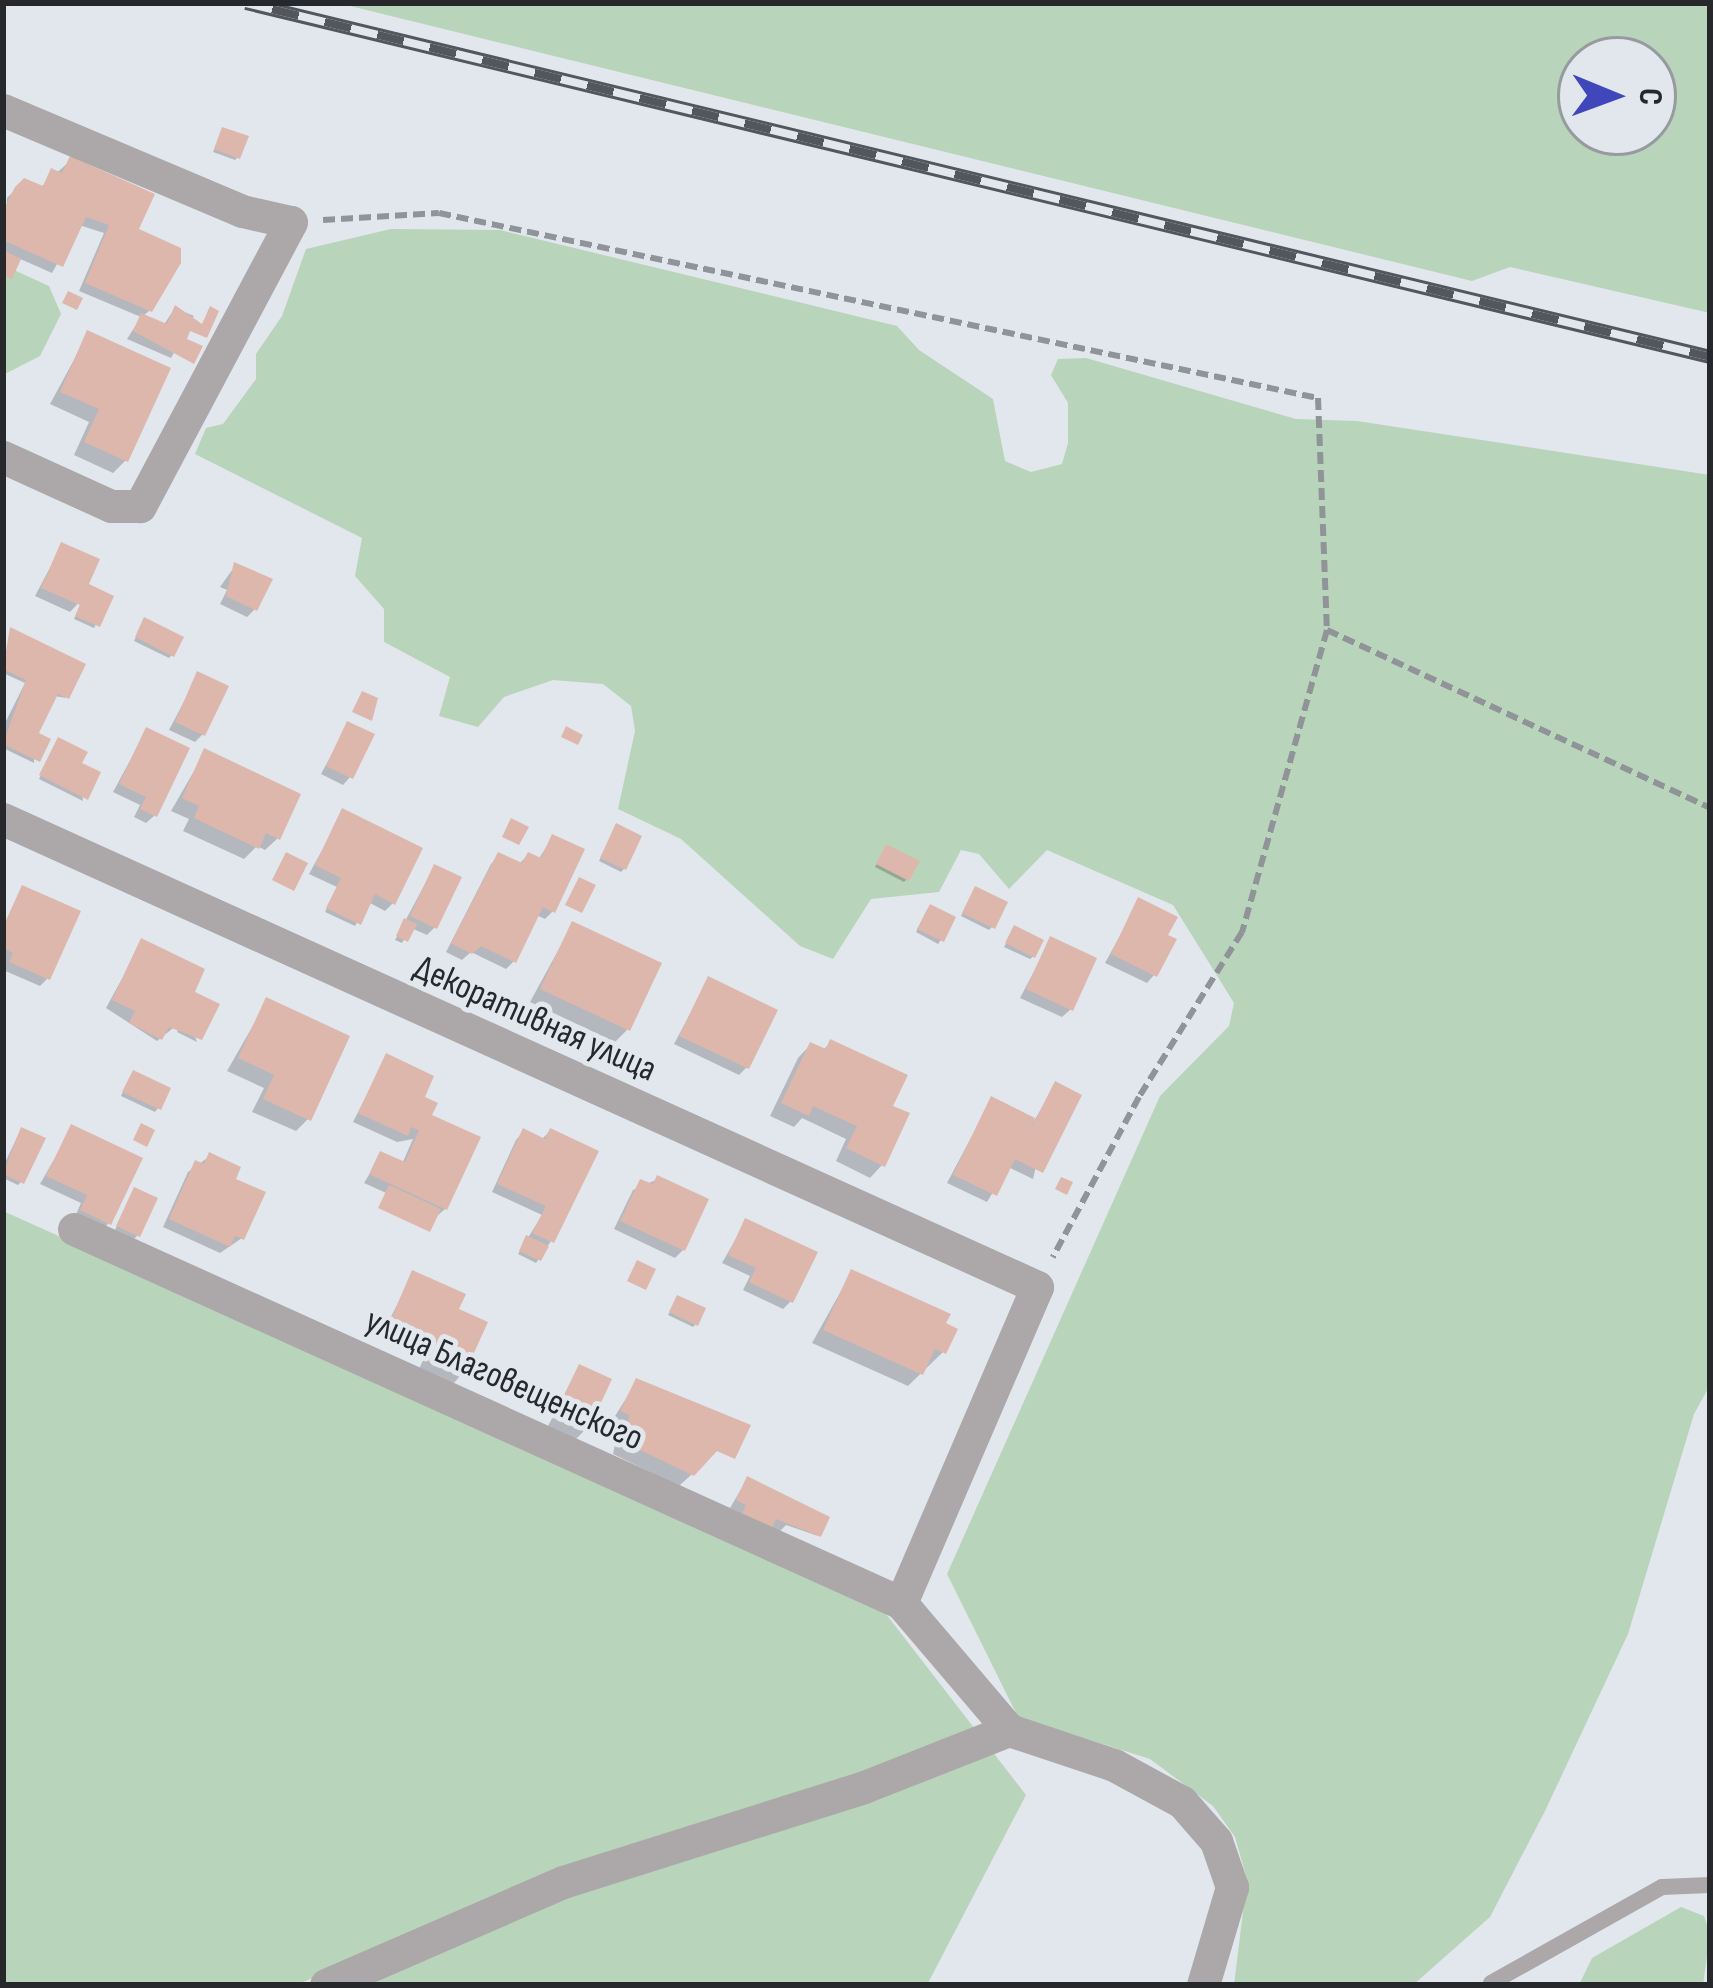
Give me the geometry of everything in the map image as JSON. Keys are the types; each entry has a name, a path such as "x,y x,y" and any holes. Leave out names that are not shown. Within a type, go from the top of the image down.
{"street":[{"path":"3,110 242,211 290,222 140,506 112,506 3,457"},
{"name":"Декоративная улица","path":"3,819 1037,1287"},
{"name":"улица Благовещенского","path":"74,1228 901,1603"},
{"path":"1037,1287 901,1603 1010,1730 1131,1774 1182,1802 1216,1841 1232,1887 1203,1985"},
{"path":"326,1985 563,1882 864,1786 1010,1730"}],"lane":[{"path":"1491,1983 1662,1887 1710,1885"}],"path":[{"path":"290,222 439,213 1318,398 1328,630 1242,932 1138,1097 1037,1287"},
{"path":"1328,630 1710,808"}],"green space":[{"path":"338,3 1710,3 1710,313 1510,267 1472,281"},
{"path":"391,229 500,230 897,326 919,350 993,399 1005,461 1031,472 1062,464 1068,443 1068,403 1051,375 1058,359 1086,358 1296,419 1357,421 1710,475 1710,1385 1694,1414 1628,1634 1545,1811 1490,1917 1413,1985 1234,1985 1247,1879 1235,1837 1213,1806 1150,1759 1018,1717 947,1574 1160,1096 1229,1026 1234,1003 1173,905 1047,850 1009,889 979,854 961,850 939,892 871,899 833,959 800,946 681,839 618,809 635,731 631,706 603,684 553,680 504,697 478,727 439,716 450,677 384,642 384,609 355,576 362,538 195,454 206,428 223,424 256,379 256,354 282,316 306,249"},
{"path":"3,265 49,286 61,314 40,356 3,375"},
{"path":"3,1211 879,1605 1026,1795 927,1985 372,1985 362,1957 296,1985 3,1985"},
{"path":"1681,1907 1704,1916 1710,1934 1703,1985 1579,1985 1592,1958"}],"building":[{"path":"222,127 249,136 240,159 214,149"},
{"path":"70,156 155,194 139,229 181,248 181,263 152,312 85,283 109,225 86,217 63,267 3,240 3,211 15,187 24,178 43,186 51,168 62,173"},
{"path":"3,250 21,259 12,279 3,275"},
{"path":"68,291 83,298 77,310 62,303"},
{"path":"175,305 202,324 210,306 219,311 207,338 190,331 187,339 203,346 194,364 133,331 141,313 167,324"},
{"path":"87,330 171,368 128,462 84,442 99,409 60,392"},
{"path":"61,542 100,559 89,584 114,596 100,627 75,616 80,605 41,588"},
{"path":"234,562 273,579 257,611 226,596"},
{"path":"144,617 184,637 174,657 135,637"},
{"path":"10,627 86,664 69,699 58,694 39,733 51,739 40,762 3,744 26,680 3,669"},
{"path":"197,671 229,686 205,736 175,722"},
{"path":"362,691 378,698 372,721 352,712"},
{"path":"347,721 375,734 353,779 326,766"},
{"path":"566,726 583,735 578,745 561,737"},
{"path":"146,727 190,748 157,817 140,809 146,797 119,784"},
{"path":"58,737 88,752 82,763 101,772 88,800 39,775"},
{"path":"204,748 301,794 280,840 266,833 259,849 194,818 199,806 182,798"},
{"path":"342,808 423,848 395,905 375,894 361,925 326,908 341,878 315,865"},
{"path":"511,818 529,827 519,845 502,837"},
{"path":"616,823 642,836 626,870 600,858"},
{"path":"552,834 585,849 555,913 543,907 516,963 481,946 472,954 451,943 498,852 522,863 528,852 541,858"},
{"path":"886,844 920,861 909,881 876,864"},
{"path":"286,852 308,863 294,891 272,880"},
{"path":"434,864 462,877 437,929 410,916"},
{"path":"579,877 596,885 582,913 565,905"},
{"path":"22,885 81,911 50,980 9,962 13,953 3,948 3,927"},
{"path":"975,886 1008,902 995,929 962,913"},
{"path":"1138,897 1178,917 1168,935 1177,939 1157,977 1111,954"},
{"path":"930,904 956,917 944,942 917,929"},
{"path":"404,918 417,924 408,942 396,936"},
{"path":"572,921 662,963 630,1031 540,989"},
{"path":"1014,925 1044,940 1035,958 1005,943"},
{"path":"1050,936 1097,958 1073,1011 1026,989"},
{"path":"141,938 205,969 195,992 220,1004 202,1040 169,1027 162,1040 129,1023 135,1011 112,1000"},
{"path":"708,976 778,1010 749,1069 679,1036"},
{"path":"266,997 350,1036 311,1121 263,1099 274,1075 238,1058"},
{"path":"830,1039 908,1075 893,1106 910,1113 885,1167 846,1148 857,1126 813,1106 809,1116 781,1103 810,1042 826,1049"},
{"path":"386,1053 434,1076 425,1097 438,1103 432,1115 481,1137 447,1210 369,1174 380,1151 405,1162 419,1130 411,1127 408,1136 358,1113"},
{"path":"133,1070 171,1088 161,1110 122,1092"},
{"path":"1055,1081 1082,1095 1043,1173 1015,1159 997,1196 953,1175 991,1096 1035,1118 1031,1129"},
{"path":"141,1123 155,1130 147,1147 133,1140"},
{"path":"71,1124 143,1158 111,1225 80,1210 87,1195 46,1176"},
{"path":"21,1127 46,1138 24,1184 3,1174"},
{"path":"523,1128 545,1139 550,1128 599,1151 554,1243 532,1233 546,1206 497,1184"},
{"path":"209,1152 241,1167 236,1179 266,1192 244,1240 235,1236 230,1247 169,1219 195,1160 204,1164"},
{"path":"657,1175 709,1199 685,1251 620,1221 640,1179 653,1184"},
{"path":"1061,1177 1073,1182 1067,1195 1055,1189"},
{"path":"389,1185 441,1209 430,1232 378,1208"},
{"path":"134,1187 158,1198 140,1237 116,1226"},
{"path":"745,1218 818,1252 793,1303 749,1282 756,1268 728,1255"},
{"path":"526,1235 549,1246 541,1261 519,1251"},
{"path":"637,1260 656,1269 646,1290 627,1281"},
{"path":"851,1269 951,1314 946,1323 958,1329 946,1354 935,1349 923,1375 823,1330"},
{"path":"412,1270 466,1294 459,1309 488,1322 463,1377 425,1360 432,1346 388,1326"},
{"path":"677,1295 706,1308 698,1326 669,1312"},
{"path":"579,1364 612,1379 587,1433 553,1418"},
{"path":"636,1378 751,1425 735,1459 717,1451 694,1476 624,1442 629,1415 620,1411"},
{"path":"747,1476 830,1517 821,1537 776,1519 768,1536 738,1523 746,1505 736,1500"}],"railway":[{"path":"246,3 1710,357"}]}
